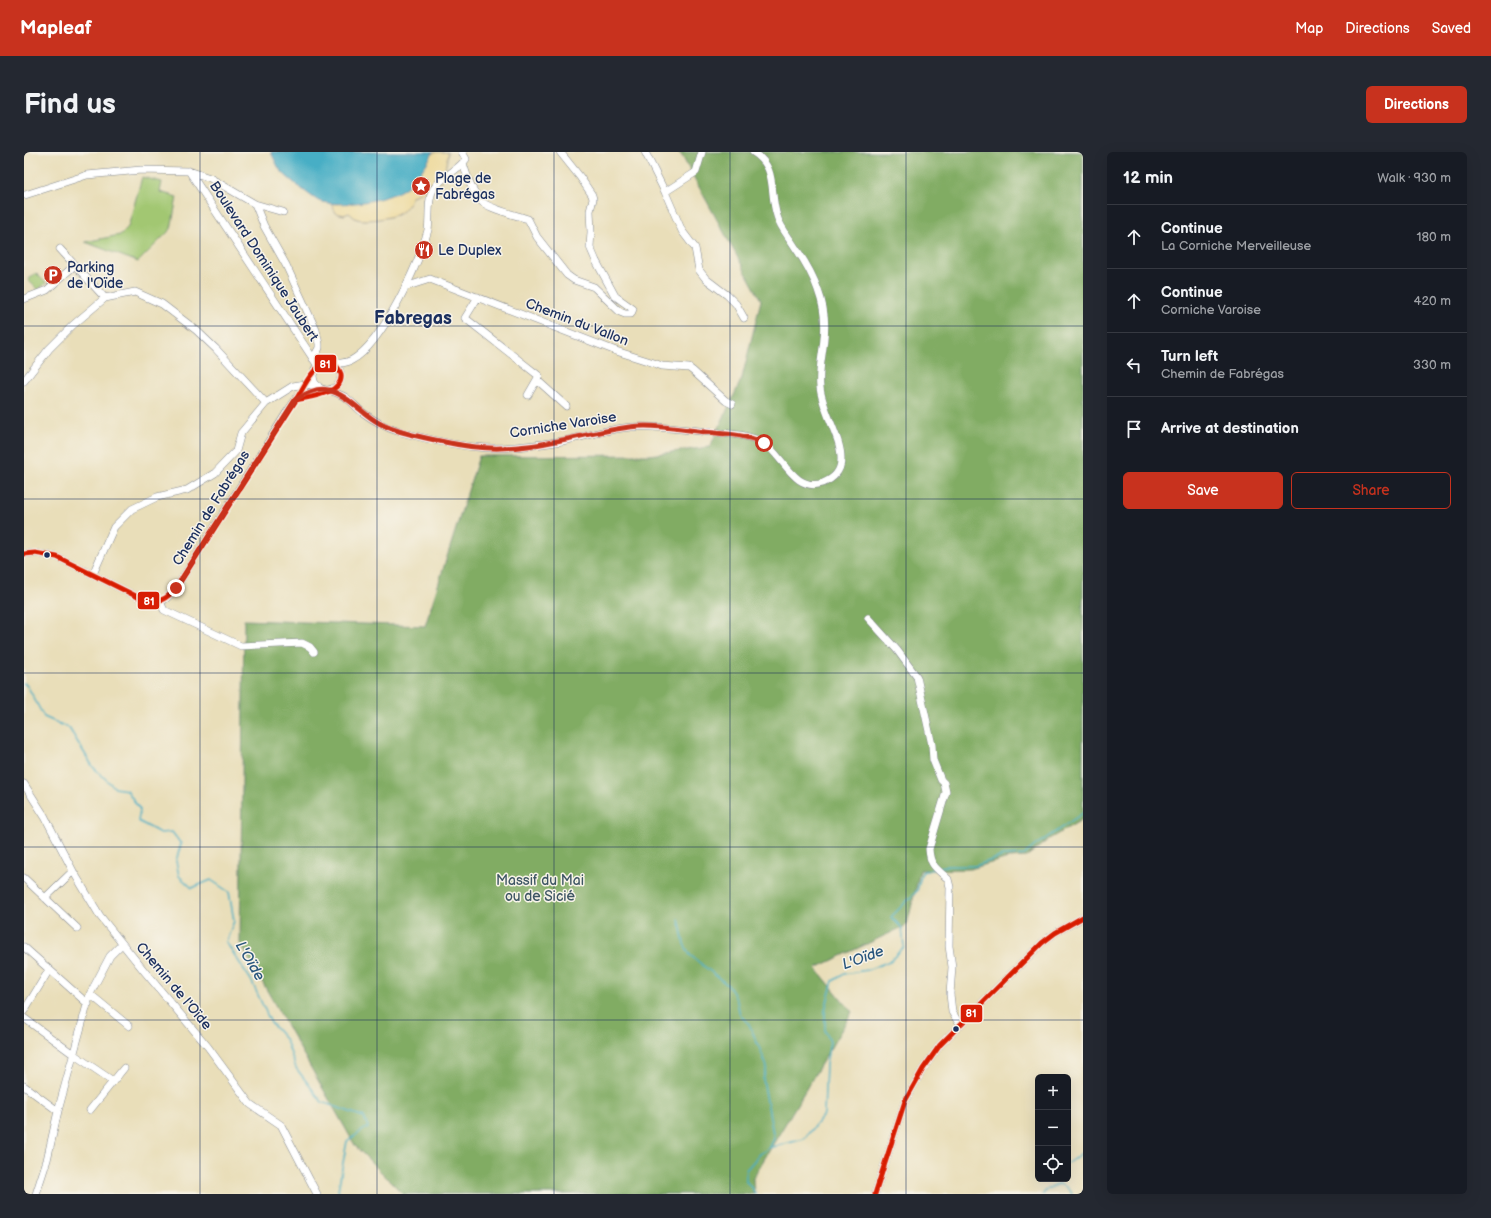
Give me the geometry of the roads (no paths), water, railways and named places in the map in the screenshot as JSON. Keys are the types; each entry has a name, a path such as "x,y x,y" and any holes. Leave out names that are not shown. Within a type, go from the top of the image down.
{"street":[{"path":"462,152 470,183 481,201 500,211 528,219 537,237 567,275 574,280 594,287 620,312 631,314 633,310 615,296 590,247 590,211 593,200 592,195 560,152"},
{"path":"645,152 682,231 694,248 699,270 706,279 736,304 744,318"},
{"path":"665,192 696,172 702,152"},
{"name":"Corniche Varoise","path":"305,384 323,388 345,398 380,424 396,430 434,440 476,447 503,448 556,442 630,427 656,427 738,434 764,443 773,451 795,477 802,482 810,484 825,482 840,469 841,462 839,444 822,400 820,387 825,332 824,306 818,287 801,254 776,216 771,176 767,165 758,155 753,152"},
{"path":"295,400 305,394 338,385 352,360 372,342 386,322 405,287 420,254 428,227 432,192 444,177 464,161"},
{"path":"25,196 87,176 141,170 190,171 210,178 255,204 283,212"},
{"name":"Boulevard Dominique Jaubert","path":"190,171 318,366"},
{"path":"255,204 264,226 286,265 316,330 319,344 313,359"},
{"path":"60,248 105,298"},
{"path":"24,299 47,290 75,265"},
{"name":"Chemin du Vallon","path":"405,287 430,279 542,323 654,364 689,368 726,401 732,404"},
{"path":"24,381 49,349 68,330 105,298 135,292 162,304 196,330 216,349 266,403"},
{"path":"478,297 465,318 539,376 528,395"},
{"path":"334,364 352,360"},
{"path":"323,388 314,381 314,373 318,366 328,362 338,367 345,398"},
{"name":"Chemin de Fabrégas","path":"160,602 169,597 176,588 305,384 314,373"},
{"path":"537,380 566,406"},
{"path":"93,574 114,527 132,509 157,497 187,490 215,473 236,451 241,432 266,403 293,386 305,384"},
{"path":"24,554 35,553 57,557 144,600 160,602 164,610 241,646 302,643 310,647 314,652"},
{"path":"868,618 897,650 917,677 934,760 941,780 944,783 946,792 929,849 929,859 948,879 950,887 949,946 952,967 950,994 952,1012 960,1025"},
{"name":"Chemin de l'Oïde","path":"25,787 45,817 73,871 100,916 208,1047 250,1104 281,1125 317,1194"},
{"path":"45,898 73,871"},
{"path":"24,878 77,928"},
{"path":"876,1194 901,1111 909,1092 940,1045 1042,944 1055,933 1083,917"},
{"path":"36,1194 47,1160 58,1111 90,994 110,956 122,944"},
{"path":"24,947 88,1004"},
{"path":"24,1011 49,970"},
{"path":"90,994 129,1026"},
{"path":"24,1018 73,1054 114,1081"},
{"path":"90,1110 124,1068"},
{"path":"24,1086 58,1111"}],"water":[{"path":"271,152 433,152 428,162 417,176 405,188 397,193 375,200 339,204 319,201 306,192 281,171"}],"waterway":[{"name":"L'Oïde","path":"24,683 28,687 44,717 69,728 93,767 115,788 127,790 140,810 138,821 160,833 172,832 181,844 176,861 179,876 192,888 211,880 229,892 234,921 226,942 251,980 271,1023 286,1040 296,1068 322,1102 364,1117 368,1127 347,1141 338,1190 340,1194"},
{"name":"L'Oïde","path":"940,867 975,866 1003,856 1024,855 1083,813"},
{"name":"L'Oïde","path":"756,1194 746,1181 746,1170 760,1154 769,1148 804,1139 824,1114 826,1064 830,1042 825,1030 825,1010 833,981 844,974 867,970 890,961 904,947 902,928 891,917 917,891 922,872 934,869"},
{"name":"L'Oïde","path":"679,919 684,944 690,955 730,987 737,1001 740,1015 749,1024 762,1054 767,1067 763,1079 774,1139 770,1147"},
{"name":"L'Oïde","path":"1071,1161 1083,1152"},
{"name":"L'Oïde","path":"1043,1194 1047,1189 1059,1184 1059,1182"},
{"name":"L'Oïde","path":"1059,1184 1066,1187 1072,1194"}],"place":[{"name":"Plage de Fabrégas","path":"421,186"},
{"name":"Le Duplex","path":"424,250"},
{"name":"Parking de l'Oïde","path":"53,275"}],"district":[{"name":"Fabregas","path":"413,318"}],"park label":[{"name":"Massif du Mai ou de Sicié","path":"540,888"}]}
